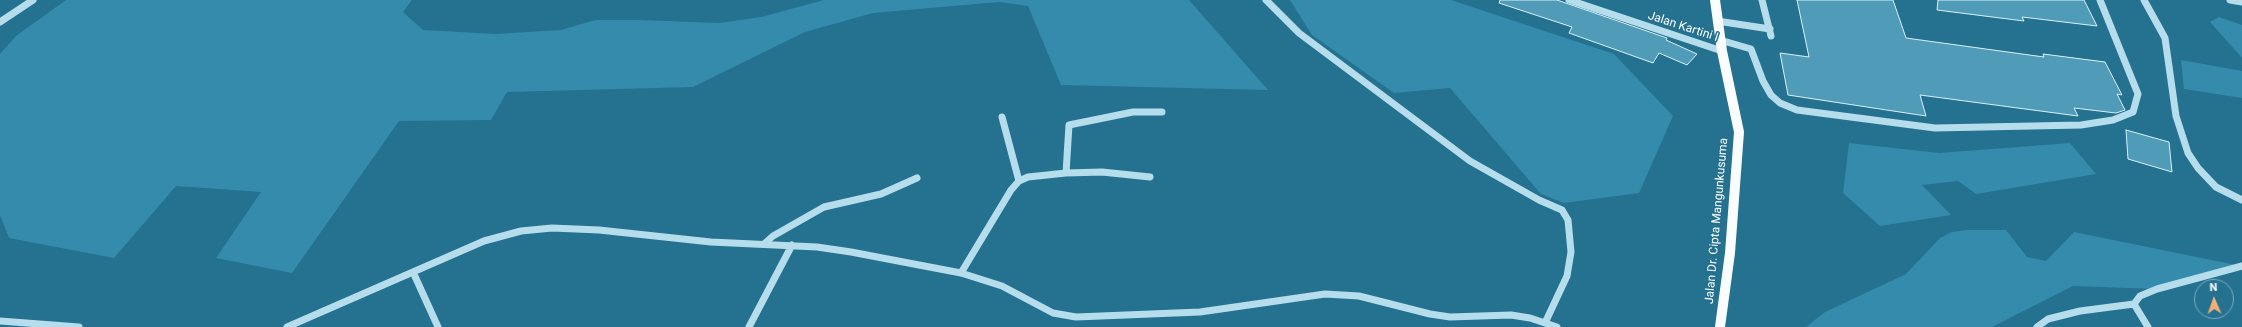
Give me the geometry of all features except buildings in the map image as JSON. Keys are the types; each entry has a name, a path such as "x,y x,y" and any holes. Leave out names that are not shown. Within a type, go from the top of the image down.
{"main road":[{"name":"Jalan Dr. Cipta Mangunkusuma","path":"1715,0 1722,51 1739,132 1730,253 1720,327"}],"street":[{"path":"0,22 33,0"},
{"path":"1266,0 1273,9 1299,33 1427,127 1470,161 1538,200 1562,210 1568,220 1571,252 1567,276 1545,323"},
{"name":"Jalan Kartini I","path":"1569,0 1722,51"},
{"path":"1762,0 1771,36"},
{"path":"1720,40 1751,49 1763,81 1771,95 1780,103 1797,110 1936,128 2081,125 2113,120 2133,112 2138,94 2100,0"},
{"path":"2144,0 2165,38 2176,116 2188,153 2198,168 2216,187 2242,200"},
{"path":"2230,0 2242,2"},
{"path":"1717,21 1770,29"},
{"path":"1066,173 1069,125 1133,112 1162,112"},
{"path":"1002,117 1019,181"},
{"path":"962,273 1011,190 1019,181 1028,177 1066,173 1102,172 1150,177"},
{"path":"764,244 773,236 824,207 880,194 917,178"},
{"path":"287,327 484,240 521,231 552,228 599,230 711,242 792,245 851,252 962,273 1002,286 1054,313 1076,318 1200,312 1325,294 1359,296 1430,314 1450,317 1511,315 1530,318 1557,327"},
{"path":"749,327 792,245"},
{"path":"2038,327 2048,319 2134,304 2140,296 2157,289 2242,266"},
{"path":"413,272 438,327"},
{"path":"2134,304 2148,327"},
{"path":"1,322 79,327"}],"shaded area":[{"path":"66,0 412,0 403,12 423,30 496,34 561,30 595,20 719,23 761,17 824,0 1189,0 1268,90 1061,85 1028,6 999,2 873,13 805,32 693,87 507,92 491,120 399,121 292,273 216,258 261,192 176,186 114,258 9,238 0,215 0,54 16,36"},
{"path":"1290,0 1451,0 1614,54 1673,116 1639,193 1564,203 1541,194 1450,88 1394,93 1312,35"},
{"path":"2219,17 2242,25 2242,58 2210,22"},
{"path":"2181,60 2242,71 2242,98 2184,89"},
{"path":"1849,143 1939,153 2070,143 2096,174 1976,194 1958,181 1922,185 1951,215 1880,226 1843,193"},
{"path":"1967,230 2006,230 2027,257 2046,261 2074,232 2241,266 2157,289 2073,286 1992,327 1806,327 1825,312 1906,274 1940,238 1952,232"}]}
